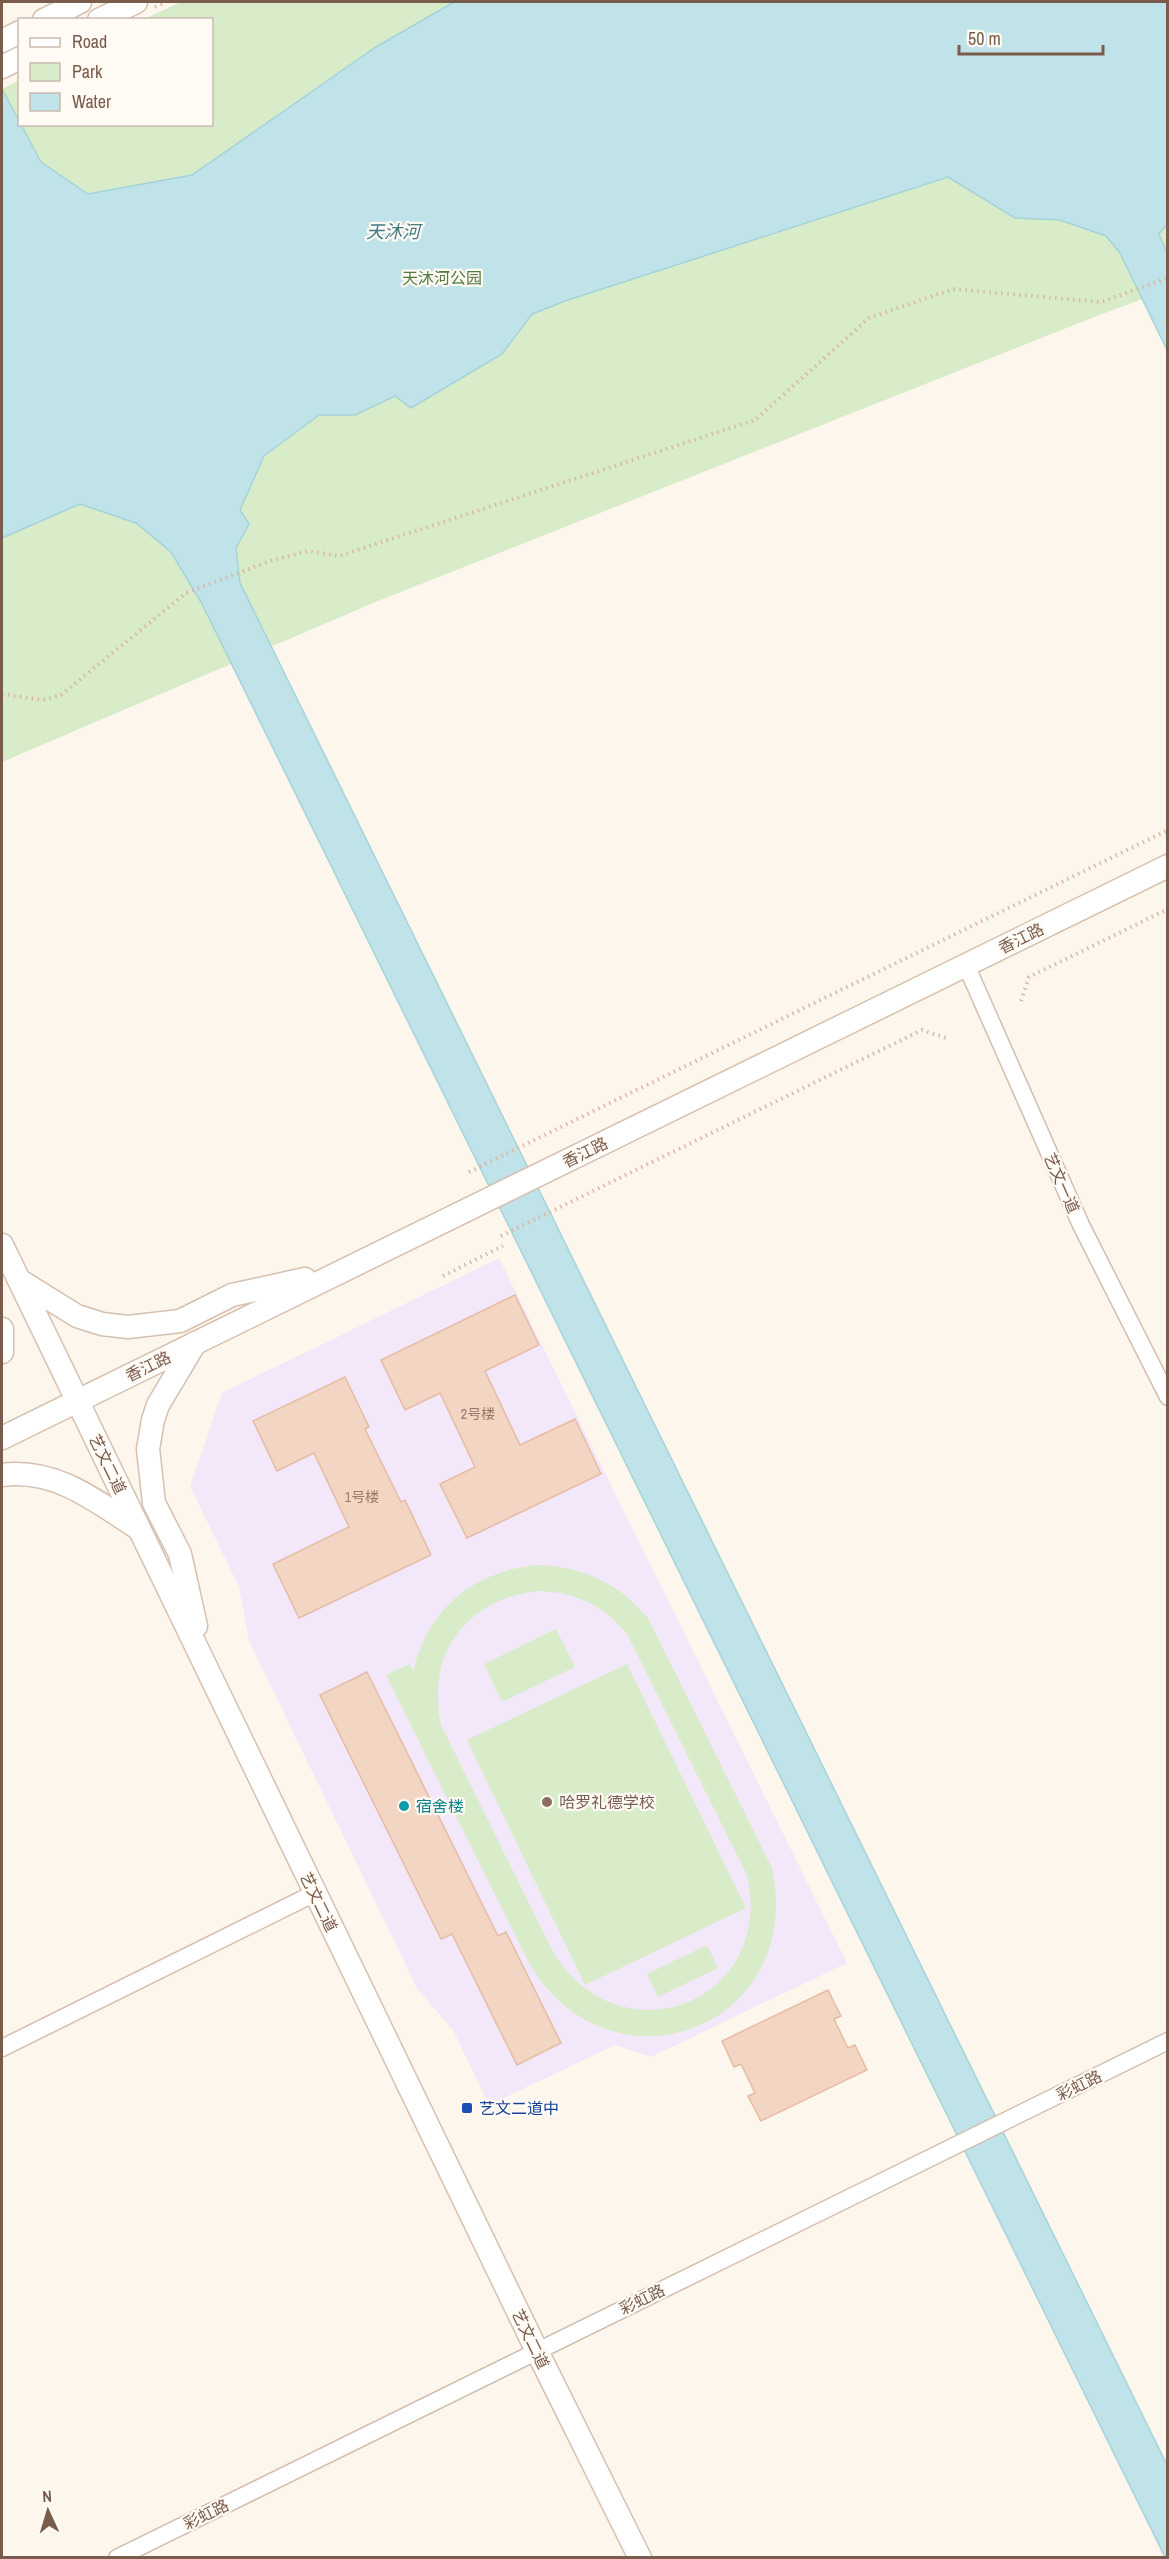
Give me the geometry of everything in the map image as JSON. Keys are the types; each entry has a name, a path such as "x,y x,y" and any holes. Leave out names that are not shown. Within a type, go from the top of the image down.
{"main road":[{"path":"48,18 80,2"},
{"path":"103,18 136,2"},
{"path":"2,41 18,33"},
{"path":"2,67 18,59"},
{"name":"香江路","path":"2,1438 1167,866"},
{"name":"艺文二道","path":"2,1245 537,2351 640,2558"},
{"path":"18,1280 65,1310 83,1318 115,1326 141,1327 180,1321 232,1295 341,1271"},
{"path":"2,1329 2,1352"},
{"path":"196,1342 158,1405 150,1434 148,1464 154,1503 180,1554 204,1663"},
{"path":"2,1475 40,1476 70,1485 139,1530"}],"street":[{"name":"艺文一道","path":"966,965 1081,1225 1167,1397"},
{"path":"2,2048 315,1893"},
{"name":"彩虹路","path":"117,2558 1167,2041"}],"path":[{"path":"2,694 43,700 61,695 186,594 270,561 308,550 339,556 755,420 869,318 953,289 1101,302 1167,278"},
{"path":"469,1172 1167,830"},
{"path":"1021,1001 1029,977 1167,909"},
{"path":"501,1236 922,1030 946,1038"},
{"path":"443,1276 503,1246"}],"shaded area":[{"name":"哈罗礼德学校","path":"499,1258 847,1963 651,2057 615,2045 489,2105 453,2030 417,1988 249,1641 239,1587 190,1486 222,1393"}],"green space":[{"name":"天沐河公园","path":"181,2 1167,2 1167,290 373,603 2,762 2,89 18,81 18,126 213,126 213,18 146,18"},
{"path":"536,1565 553,1566 584,1573 612,1586 648,1618 772,1868 775,1923 760,1969 733,2004 695,2027 652,2036 608,2030 566,2007 530,1965 386,1675 410,1664 413,1671 430,1629 457,1597 492,1576","holes":["537,1591 576,1597 598,1608 627,1634 747,1875 750,1919 738,1956 716,1984 686,2003 652,2010 616,2005 582,1986 553,1952 441,1725 438,1699 440,1675 446,1654 456,1635 471,1619 490,1606 512,1596"]},
{"path":"556,1629 575,1667 502,1702 484,1664"},
{"path":"627,1664 746,1908 585,1985 467,1740"},
{"path":"707,1945 718,1968 658,1997 647,1974"}],"water":[{"name":"天沐河","path":"454,2 1167,2 1168,223 1159,234 1167,253 1167,350 1120,253 1106,236 1060,220 1015,218 948,177 565,301 532,314 502,354 411,408 395,396 355,415 319,415 264,456 240,510 249,524 236,548 240,583 1167,2465 1167,2557 201,602 171,552 136,523 80,504 2,538 2,89 18,119 18,126 22,126 41,162 88,194 192,175 376,47"}],"building":[{"path":"515,1295 539,1345 485,1371 520,1445 575,1419 601,1474 467,1538 440,1484 475,1467 440,1393 405,1410 381,1360"},
{"path":"345,1377 369,1427 365,1429 401,1502 405,1500 431,1555 299,1618 273,1564 349,1527 314,1453 277,1471 253,1421"},
{"name":"宿舍楼","path":"367,1672 498,1936 506,1932 561,2043 517,2065 452,1934 441,1939 320,1695"},
{"path":"828,1990 841,2016 834,2019 848,2048 855,2045 867,2070 761,2121 748,2096 755,2093 741,2064 734,2067 722,2041"}],"place":[{"name":"哈罗礼德学校","path":"547,1802"},
{"name":"宿舍楼","path":"404,1806"},
{"name":"艺文二道中","path":"467,2108"}]}
